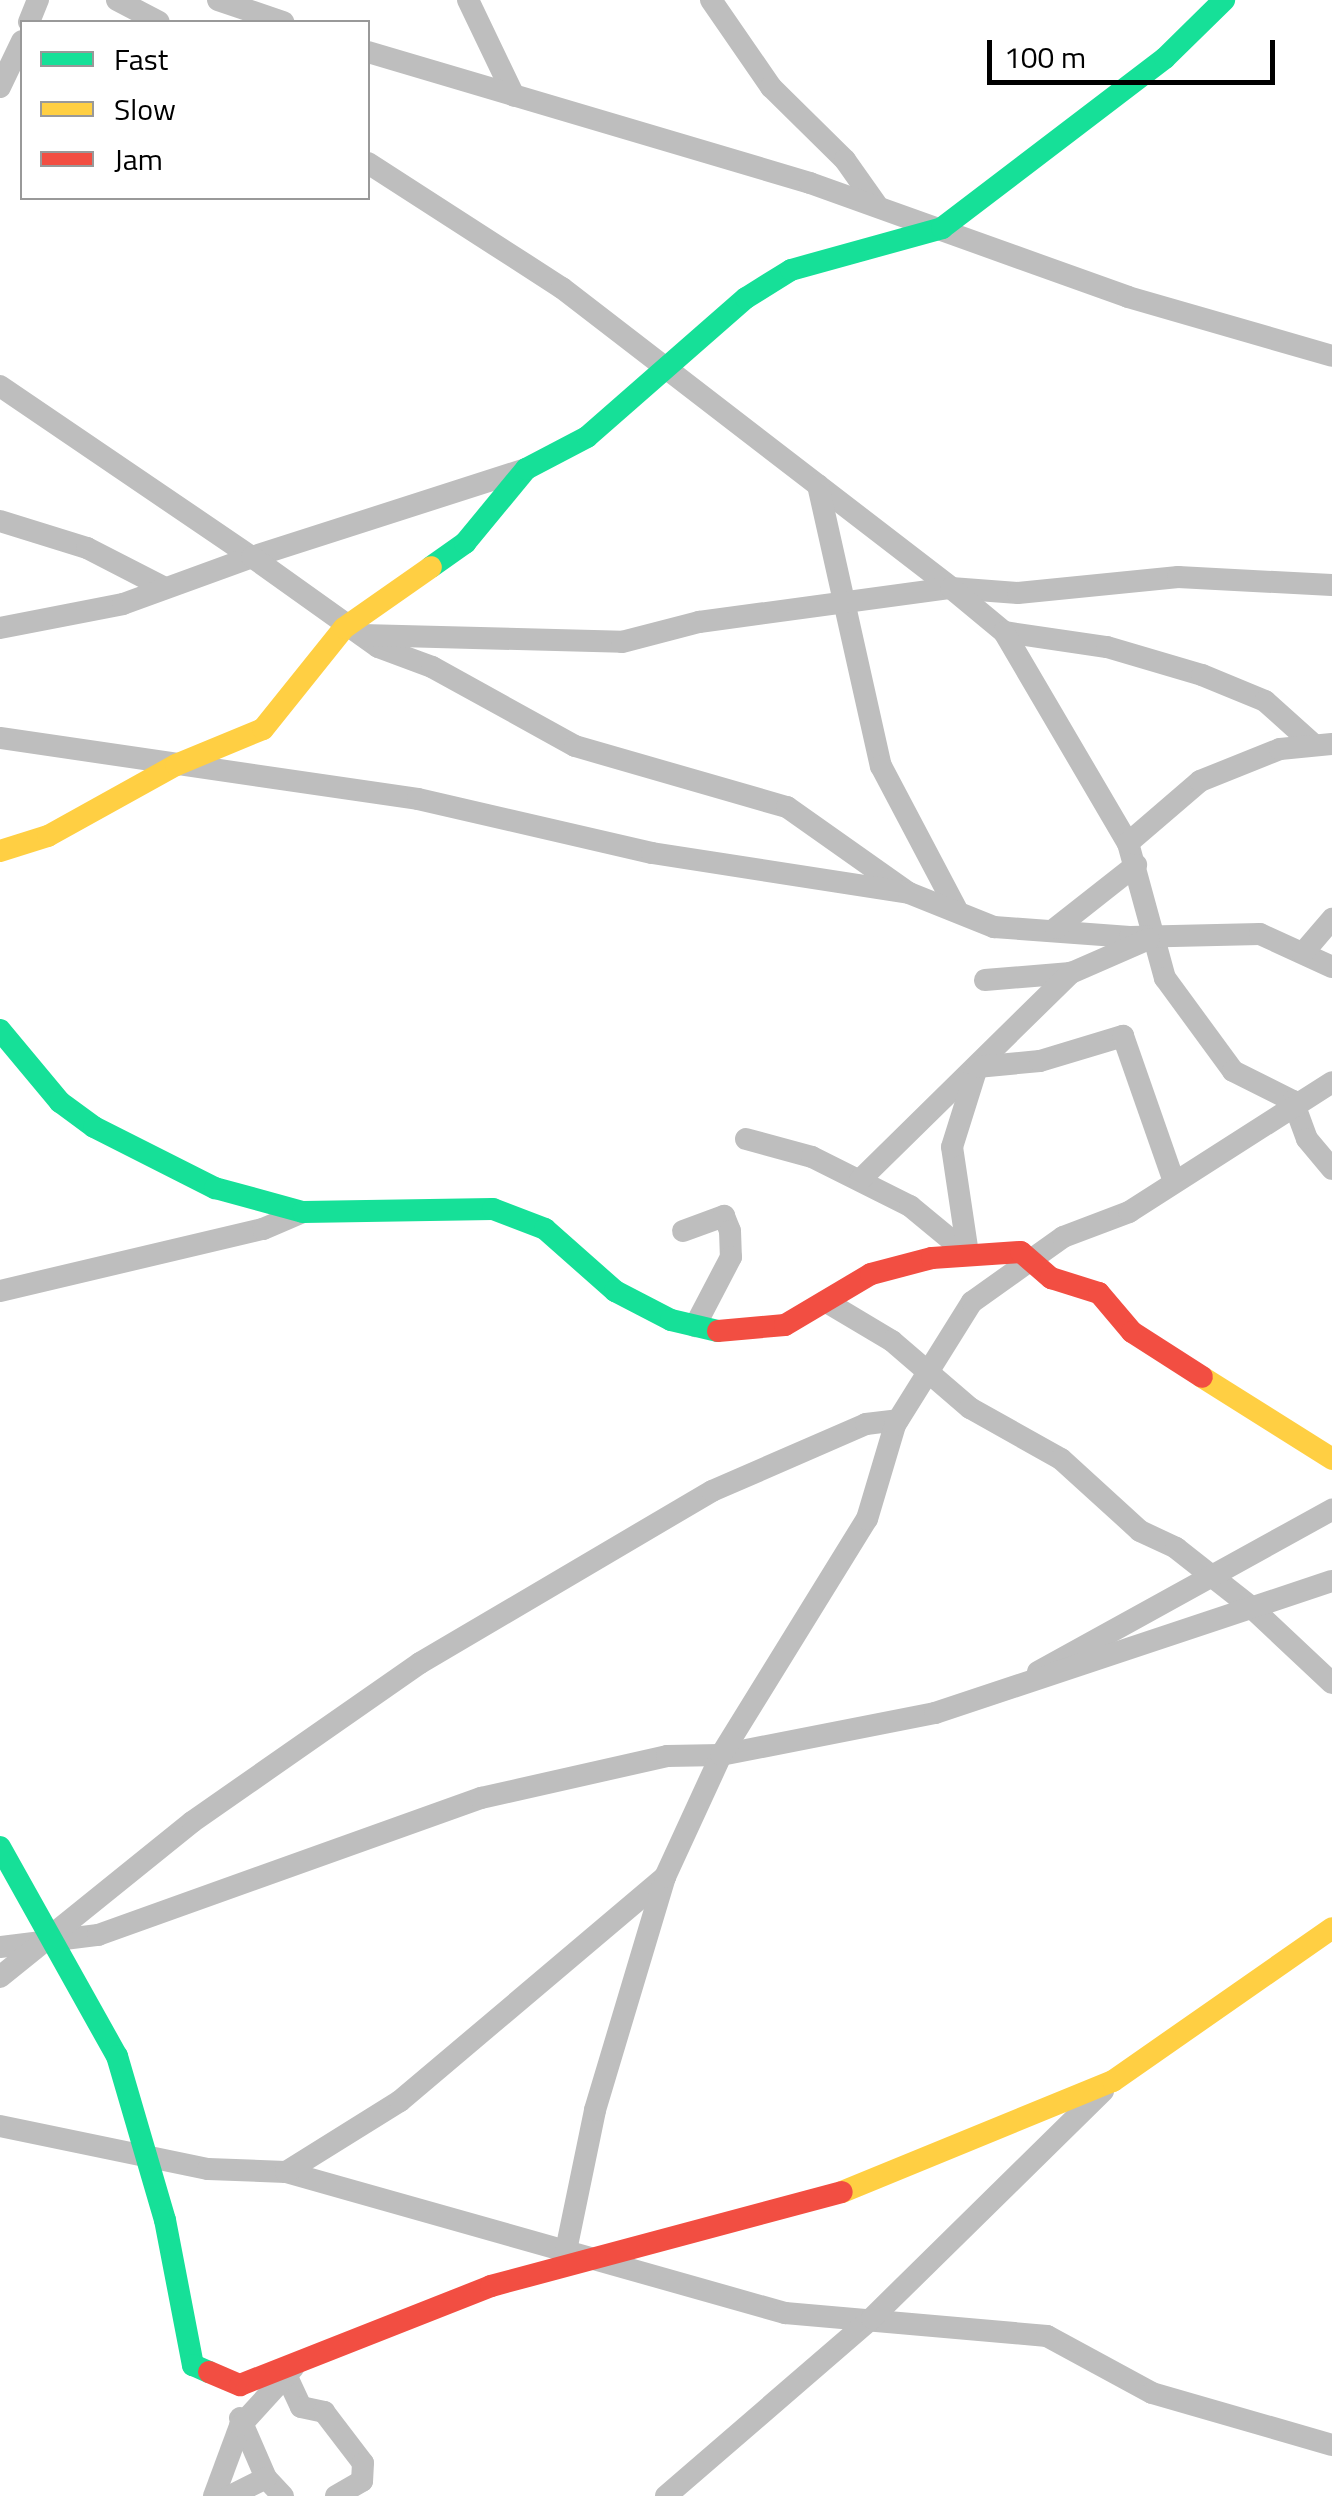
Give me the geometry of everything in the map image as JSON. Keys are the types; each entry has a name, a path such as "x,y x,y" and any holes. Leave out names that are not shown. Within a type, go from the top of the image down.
{"street":[{"path":"117,0 156,20"},
{"path":"218,0 277,20"},
{"path":"468,0 514,96"},
{"path":"711,0 771,88 845,160 876,204"},
{"path":"0,628 66,620 526,470 586,437 660,370 791,270 942,228 1165,58 1224,0"},
{"path":"0,87 20,45"},
{"path":"370,53 876,204 912,225 942,228 1128,297 1331,352"},
{"path":"370,164 562,288 660,370 818,485 1004,632 1132,854 1165,978 1233,1071 1292,1101 1307,1139 1332,1169"},
{"path":"0,386 252,557 353,632 575,746 787,807 909,894"},
{"path":"0,851 48,836 176,765 263,729 353,632 465,542 526,470"},
{"path":"818,485 881,766 956,908"},
{"path":"0,521 87,548 162,587"},
{"path":"353,632 622,642 700,622 950,588 1018,592 1178,577 1332,586"},
{"path":"1004,632 1107,647 1202,675 1265,701 1322,744"},
{"path":"0,738 418,799 652,853 909,894 956,908 994,927 1056,928 1152,938 1260,934 1332,967"},
{"path":"1056,928 1200,780 1322,744"},
{"path":"1302,952 1332,919"},
{"path":"985,980 1071,972 1152,938"},
{"path":"860,1180 1071,972"},
{"path":"0,1030 60,1102 94,1127 215,1188 304,1212 494,1210 545,1230 615,1291 695,1326 751,1332 830,1304 871,1274 968,1254 1032,1258 1051,1278 1099,1292 1132,1332 1332,1458"},
{"path":"977,1067 1040,1061 1123,1036 1173,1178"},
{"path":"968,1254 952,1147 977,1067"},
{"path":"573,2258 595,2110 665,1876 721,1754 868,1519 898,1420 972,1302 1032,1258 1129,1212 1173,1178 1241,1146 1292,1101 1332,1082"},
{"path":"746,1139 860,1180 910,1206 968,1254"},
{"path":"695,1326 734,1260 740,1234 726,1200"},
{"path":"0,1291 263,1229 304,1212"},
{"path":"683,1231 724,1216 734,1260"},
{"path":"830,1304 984,1417 1061,1459 1140,1532 1217,1578 1332,1684"},
{"path":"0,1977 205,1812 420,1663 712,1492 866,1424 898,1420"},
{"path":"1024,1682 1103,1630 1217,1578 1332,1510"},
{"path":"0,1947 98,1935 481,1798 667,1756 721,1754 934,1714 1332,1581"},
{"path":"0,1847 117,2056 148,2158 193,2365 240,2385 291,2371 573,2258 873,2184 1113,2081"},
{"path":"286,2172 400,2101 665,1876"},
{"path":"666,2496 872,2318 1113,2081 1332,1928"},
{"path":"0,2126 148,2158 286,2172 573,2258 749,2305 1048,2336 1152,2393 1332,2446"},
{"path":"240,2426 291,2371"},
{"path":"291,2371 301,2408 324,2412 364,2464 362,2481 336,2496"},
{"path":"214,2496 240,2426 240,2385"},
{"path":"240,2426 266,2478 283,2496"},
{"path":"230,2496 266,2478"}],"traffic: fast":[{"path":"431,567 465,543 526,469 587,437 746,298 791,270 942,228 1165,58 1224,0"},
{"path":"0,1030 60,1102 94,1127 215,1188 303,1212 493,1209 545,1229 615,1291 671,1320 718,1331"},
{"path":"0,1847 117,2056 165,2220 193,2365 209,2372"}],"traffic: slow":[{"path":"0,851 48,836 176,765 263,729 344,628 431,567"},
{"path":"1202,1377 1332,1459"},
{"path":"842,2192 1113,2081 1332,1928"}],"traffic: jam":[{"path":"718,1331 785,1325 871,1274 932,1258 1021,1252 1051,1278 1099,1293 1132,1332 1202,1377"},
{"path":"209,2372 240,2385 491,2286 842,2192"}]}
